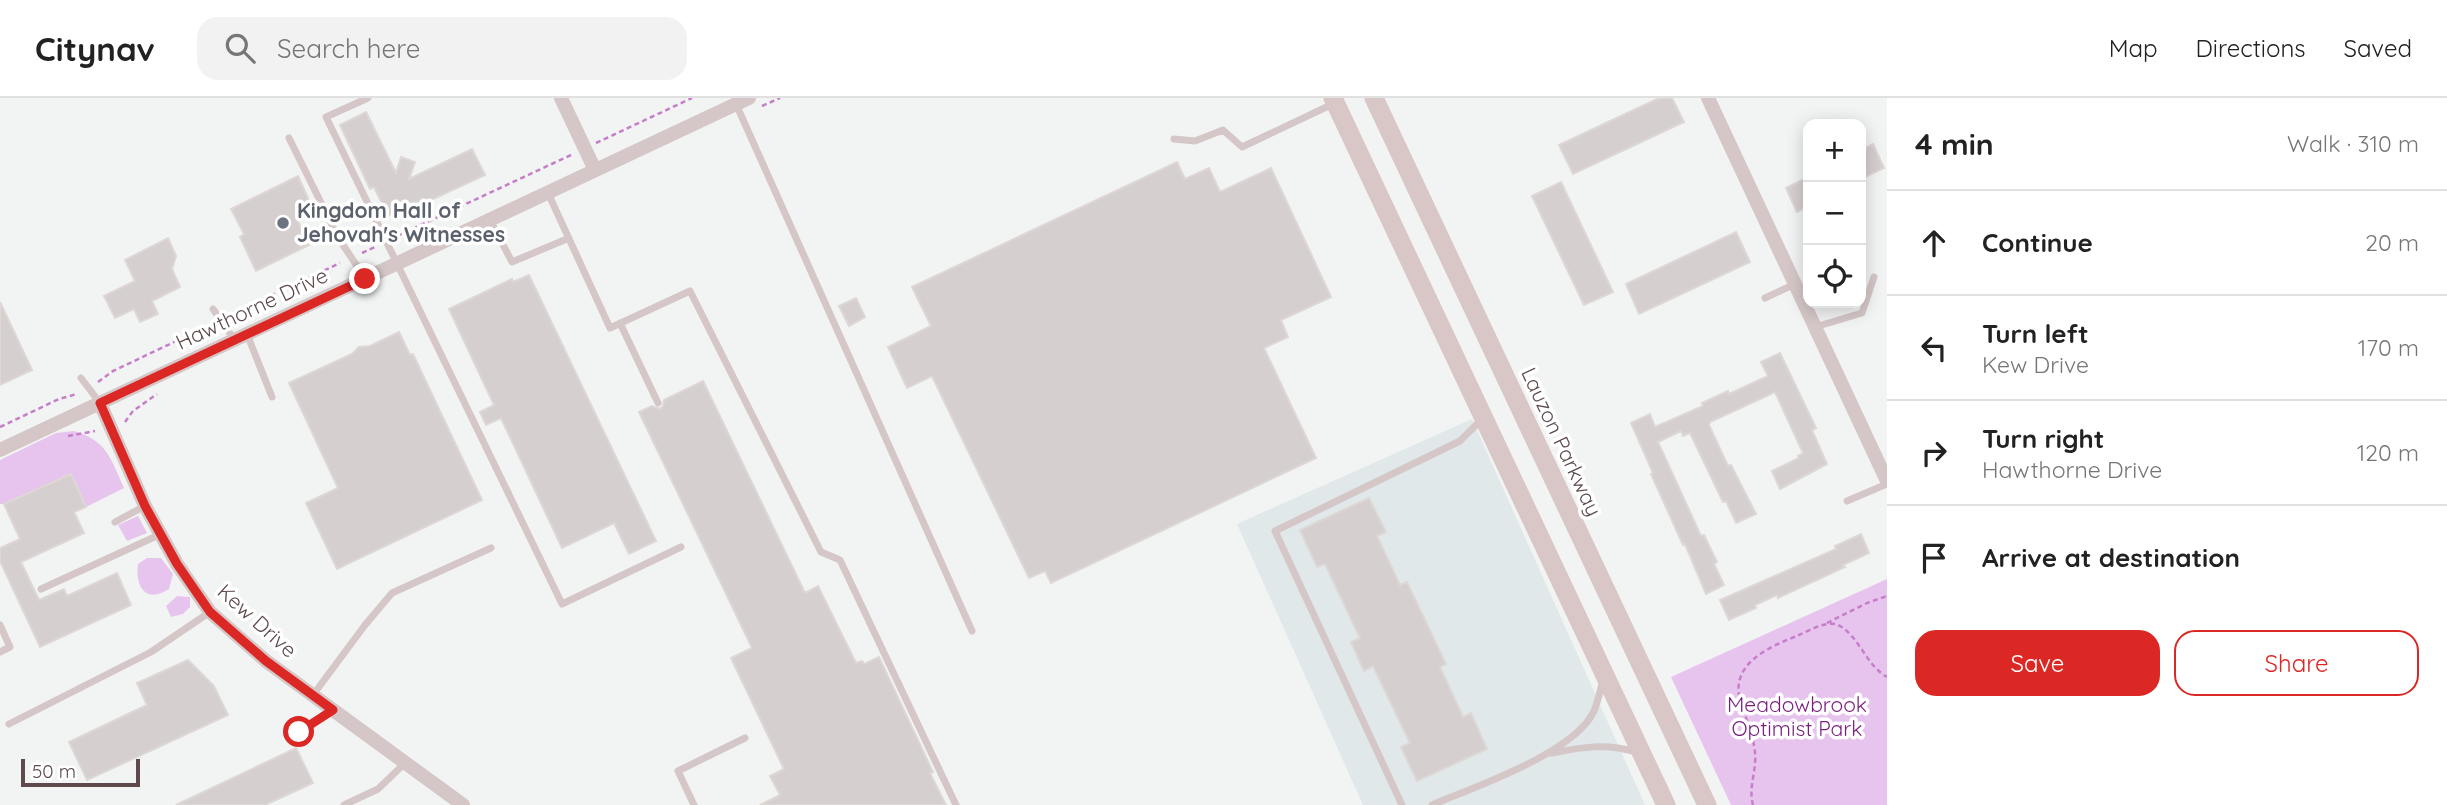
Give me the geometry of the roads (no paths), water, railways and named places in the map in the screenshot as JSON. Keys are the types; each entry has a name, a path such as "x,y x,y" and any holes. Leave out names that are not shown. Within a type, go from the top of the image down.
{"main road":[{"name":"Lauzon Parkway","path":"1374,98 1707,805"},
{"path":"1334,100 1666,805"}],"street":[{"path":"561,98 595,170"},
{"path":"1708,98 1887,483"},
{"name":"Hawthorne Drive","path":"0,450 595,170 748,103"},
{"name":"Kew Drive","path":"100,403 145,506 177,564 210,612 266,661 463,805"}],"lane":[{"path":"368,98 326,117 562,604 681,547"},
{"path":"1174,139 1195,141 1223,130 1242,147 1334,100"},
{"path":"748,103 972,631"},
{"path":"289,138 339,239 365,279"},
{"path":"548,193 610,328 690,291 821,552 840,560 956,805"},
{"path":"490,220 512,262 569,238"},
{"path":"1815,327 1862,313 1874,277"},
{"path":"1765,298 1794,284"},
{"path":"213,309 221,320 241,337 272,397"},
{"path":"620,323 658,403"},
{"path":"81,378 100,403"},
{"path":"1402,805 1275,531 1460,441 1483,418"},
{"path":"1847,501 1887,483"},
{"path":"115,522 145,506"},
{"path":"41,589 161,534"},
{"path":"313,695 365,625 393,593 491,548"},
{"path":"9,724 151,652 210,612"},
{"path":"0,625 10,647 0,652"},
{"path":"1432,805 1548,754 1578,733 1594,713 1604,675"},
{"path":"299,732 333,710"},
{"path":"694,805 678,772 745,738"},
{"path":"1548,754 1588,746 1616,746 1642,754"},
{"path":"344,805 378,789 405,763"}],"place":[{"name":"Kingdom Hall of Jehovah's Witnesses","path":"283,223"}],"park label":[{"name":"Meadowbrook Optimist Park","path":"1797,717"}]}
